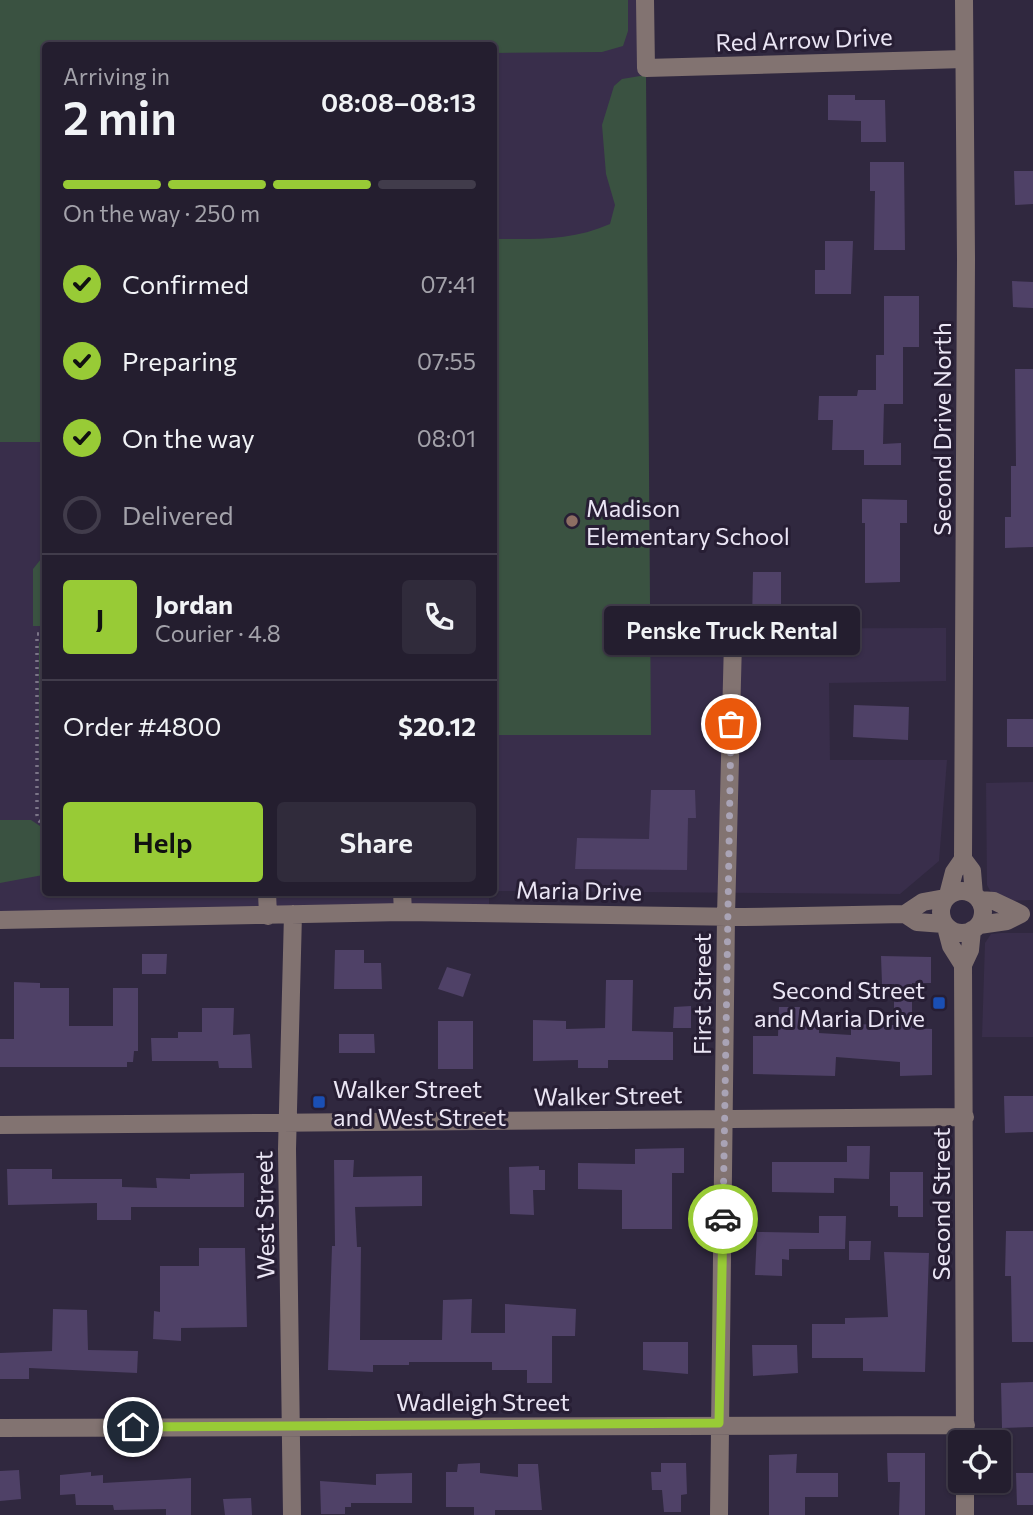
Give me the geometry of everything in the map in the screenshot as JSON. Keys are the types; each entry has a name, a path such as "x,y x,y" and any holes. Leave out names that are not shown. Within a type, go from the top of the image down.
{"street":[{"name":"Red Arrow Drive","path":"645,0 646,68 964,59"},
{"name":"Second Drive North","path":"963,859 966,272 964,0"},
{"name":"First Street","path":"719,1515 726,916 733,641"},
{"path":"963,859 972,871 977,897 983,909 975,927 971,950 963,965 951,946 940,911 954,872 963,859"},
{"path":"963,891 1027,914 975,927 962,933 945,925 917,922 905,914 923,902 963,891"},
{"path":"267,896 268,916"},
{"path":"402,896 403,912"},
{"name":"Maria Drive","path":"0,920 403,912 726,916 905,914"},
{"name":"West Street","path":"292,1515 287,1122 293,914"},
{"name":"Second Street","path":"963,965 966,1430"},
{"name":"Walker Street","path":"0,1125 965,1117"},
{"name":"Wadleigh Street","path":"0,1428 719,1423 948,1432"},
{"path":"965,1493 965,1515"}],"path":[{"path":"42,634 37,634 37,816 42,822"}],"shaded area":[{"name":"Madison Elementary School","path":"0,0 645,0 650,629 946,628 946,681 829,683 830,760 947,760 939,861 900,894 497,891 497,42 42,42 42,896 489,896 489,914 0,920"},
{"path":"1033,782 1033,900 1003,901 993,896 987,885 986,783"},
{"path":"1033,933 1033,1037 982,1037 985,943 991,934"}],"green space":[{"path":"0,0 628,0 628,31 623,46 602,52 497,53 497,42 42,42 42,442 0,442"},
{"path":"646,75 651,735 497,735 497,239 567,236 610,224 615,205 606,174 602,125 614,86 622,79"},
{"path":"42,558 42,626 33,626 33,569"},
{"path":"42,640 42,803 40,798 39,643"},
{"path":"0,820 31,820 42,827 42,875 0,883"}],"building":[{"path":"828,95 855,95 855,100 885,100 886,142 861,142 861,121 828,120"},
{"path":"870,162 904,162 905,250 874,250 875,191 870,191"},
{"path":"1014,171 1033,171 1033,204 1015,205"},
{"path":"825,241 853,241 851,294 815,294 815,270 825,270"},
{"path":"1012,281 1033,282 1033,308 1013,307"},
{"path":"884,296 919,296 919,347 903,347 903,404 884,404 883,444 901,443 901,465 864,465 864,450 832,450 833,420 818,420 819,396 857,396 858,390 876,390 876,355 884,355"},
{"path":"1015,369 1033,369 1033,547 1005,548 1005,517 1011,517 1011,466 1016,466"},
{"path":"862,499 907,500 907,523 900,523 900,582 865,583 865,523 862,523"},
{"path":"753,572 781,572 781,622 752,622"},
{"path":"854,705 909,707 908,740 853,737"},
{"path":"1007,719 1033,719 1033,747 1007,747"},
{"path":"651,790 695,790 696,818 688,818 687,870 575,869 577,838 649,839"},
{"path":"335,950 364,950 364,963 381,963 382,989 334,989"},
{"path":"142,954 167,954 166,974 142,974"},
{"path":"881,956 931,957 931,983 912,983 912,1028 932,1029 932,1075 900,1076 900,1062 836,1057 835,1076 753,1074 753,1036 778,1036 779,1007 800,1007 799,1015 812,1015 813,1027 819,1029 819,1033 851,1035 851,1024 894,1025 894,984 882,984"},
{"path":"447,967 471,974 463,997 438,989"},
{"path":"606,980 633,980 632,1031 673,1032 673,1060 608,1060 608,1068 578,1068 578,1060 533,1061 533,1020 566,1021 566,1029 605,1028"},
{"path":"14,982 40,983 40,988 69,988 69,1026 113,1026 113,988 138,988 138,1051 134,1051 133,1062 127,1062 127,1067 0,1067 0,1039 14,1039"},
{"path":"691,1006 691,1028 673,1028 674,1007"},
{"path":"202,1008 234,1008 233,1035 250,1034 252,1068 219,1068 218,1061 152,1061 151,1038 178,1038 178,1032 202,1032"},
{"path":"438,1021 473,1021 473,1069 438,1069"},
{"path":"339,1034 374,1034 375,1053 339,1053"},
{"path":"1004,1096 1033,1096 1033,1132 1005,1133"},
{"path":"847,1146 870,1146 869,1179 834,1178 834,1193 772,1192 772,1162 847,1162"},
{"path":"684,1148 684,1173 672,1173 672,1229 622,1229 622,1190 578,1189 578,1163 635,1164 635,1149"},
{"path":"334,1160 354,1160 353,1177 422,1176 422,1206 355,1207 357,1247 361,1247 360,1340 442,1340 443,1300 472,1299 471,1333 505,1333 505,1304 576,1309 575,1336 552,1336 552,1383 527,1383 527,1370 492,1370 492,1362 373,1365 373,1372 328,1370 332,1246 335,1246"},
{"path":"539,1166 539,1170 545,1170 545,1190 533,1190 534,1215 510,1214 509,1167"},
{"path":"7,1169 52,1169 52,1179 122,1179 122,1187 157,1188 156,1178 190,1179 190,1174 244,1173 244,1207 131,1207 131,1220 97,1220 97,1203 8,1205"},
{"path":"890,1172 923,1172 923,1217 898,1217 898,1206 890,1206"},
{"path":"819,1216 846,1216 845,1249 789,1249 789,1260 782,1259 782,1276 755,1275 757,1232 819,1233"},
{"path":"1006,1231 1033,1231 1033,1342 1012,1342 1011,1276 1005,1276"},
{"path":"849,1241 871,1241 870,1260 849,1260"},
{"path":"199,1248 245,1248 247,1327 181,1328 181,1341 153,1339 154,1311 160,1312 160,1266 199,1266"},
{"path":"884,1252 929,1253 925,1372 863,1371 863,1358 812,1358 812,1324 845,1324 845,1318 888,1317"},
{"path":"53,1309 87,1310 88,1350 138,1351 137,1373 29,1368 29,1379 0,1379 0,1353 52,1351"},
{"path":"643,1342 688,1342 688,1374 643,1370"},
{"path":"752,1345 797,1345 798,1373 753,1376"},
{"path":"1033,1382 1033,1427 1002,1428 1001,1383"},
{"path":"887,1453 925,1453 925,1515 899,1515 900,1482 888,1482"},
{"path":"797,1454 796,1473 838,1473 838,1497 805,1497 805,1515 769,1515 769,1455"},
{"path":"480,1463 480,1473 518,1477 518,1464 538,1464 542,1510 495,1510 495,1515 474,1515 474,1507 446,1507 446,1472 457,1472 458,1464"},
{"path":"661,1463 686,1463 687,1494 681,1495 681,1512 664,1512 662,1490 652,1490 651,1472 661,1472"},
{"path":"19,1470 21,1499 0,1501 0,1471"},
{"path":"91,1472 91,1476 103,1475 103,1483 191,1478 191,1515 166,1515 166,1509 114,1510 113,1505 76,1505 75,1494 60,1495 60,1475"},
{"path":"412,1473 412,1503 351,1503 351,1507 345,1507 345,1514 321,1514 320,1481 376,1485 376,1474"},
{"path":"1016,1473 1033,1473 1033,1505 1017,1505"},
{"path":"251,1498 252,1515 225,1515 223,1499"}],"way so far":[{"path":"723,1219 731,724"}],"place":[{"name":"Madison Elementary School","path":"572,521"},
{"name":"Penske Truck Rental","path":"731,724"},
{"name":"Second Street and Maria Drive","path":"939,1003"},
{"name":"Walker Street and West Street","path":"319,1102"}],"route":[{"path":"133,1427 719,1423 723,1219"}]}
